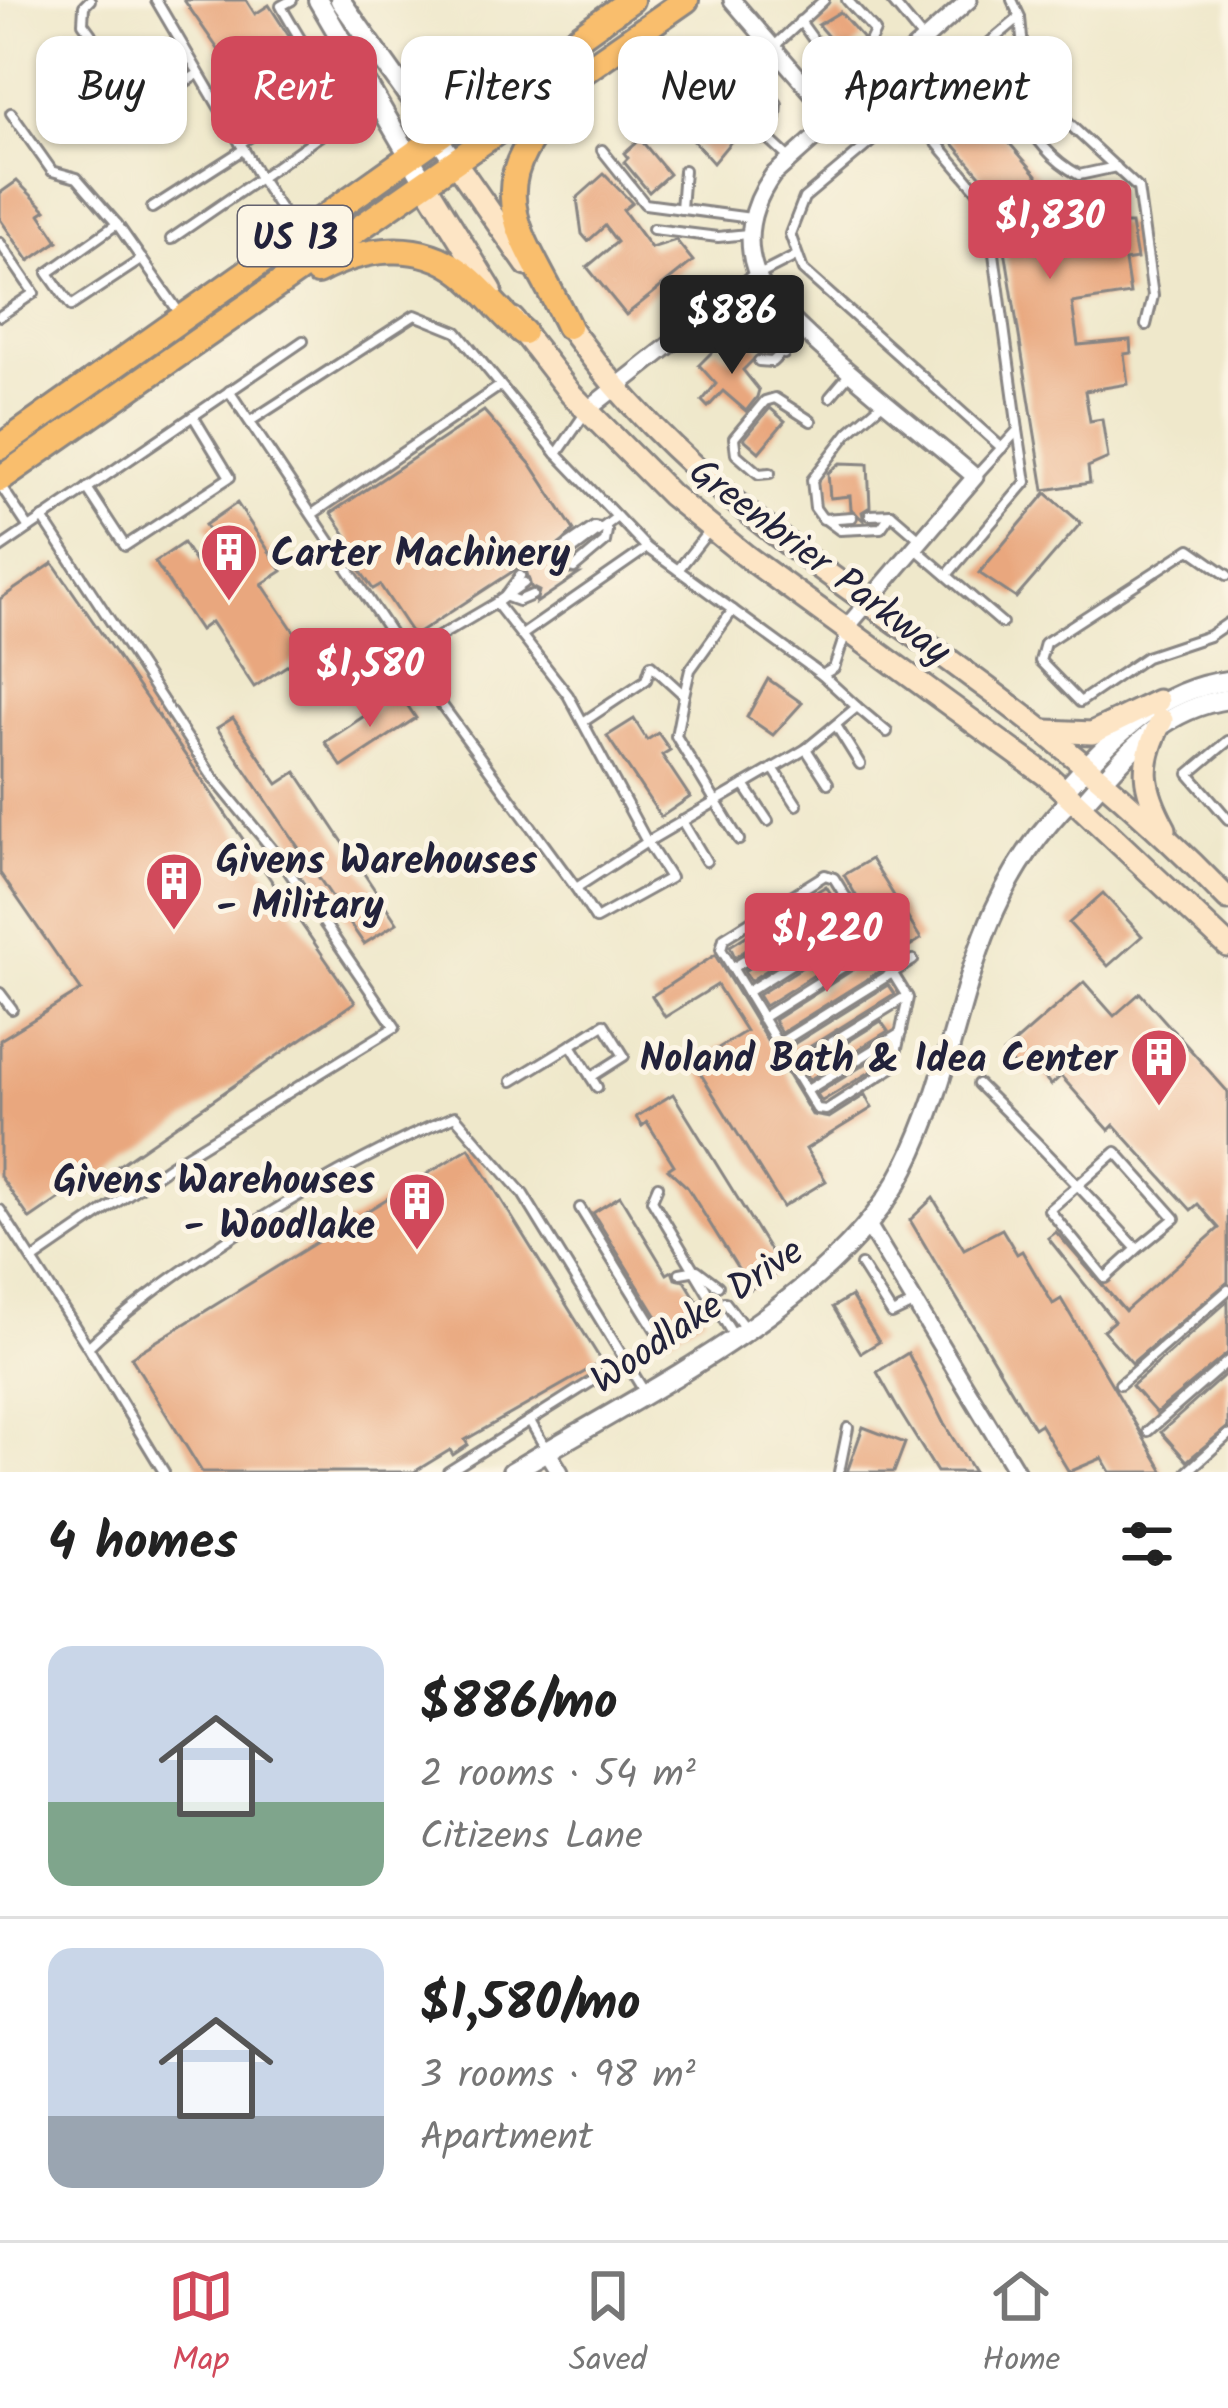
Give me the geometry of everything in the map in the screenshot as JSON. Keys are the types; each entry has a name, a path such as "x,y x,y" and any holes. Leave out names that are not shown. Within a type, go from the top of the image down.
{"main road":[{"name":"US 13","path":"581,36 631,0"},
{"name":"US 13","path":"0,482 677,6"},
{"path":"568,326 516,230 516,173 527,145 552,112 626,56 677,6"},
{"name":"US 13","path":"0,447 431,144"},
{"name":"Greenbrier Parkway","path":"454,162 614,389 715,489 1040,729 1174,845 1228,899"},
{"name":"Greenbrier Parkway","path":"425,183 454,238 586,410 711,529 1072,798 1228,946"},
{"path":"182,353 235,327 322,269 375,251 408,251 454,267 523,332"},
{"path":"1040,729 1084,735 1160,711"},
{"path":"1160,711 1142,770 1149,800 1174,845"}],"street":[{"path":"318,0 338,36"},
{"path":"340,0 401,88"},
{"path":"732,0 763,36"},
{"path":"928,36 969,0"},
{"path":"778,54 802,81"},
{"path":"377,104 425,183"},
{"path":"440,144 454,162"},
{"path":"806,144 761,192 751,226 757,276 772,300 975,477 846,628"},
{"path":"586,410 757,276"},
{"name":"Woodlake Drive","path":"512,1472 805,1287 868,1225 890,1196 920,1137 987,920 1029,848 1160,711 1192,686 1228,681"},
{"name":"Woodlake Drive","path":"1160,711 1228,699"},
{"path":"868,1225 1017,1472"},
{"path":"547,1451 560,1472"}],"lane":[{"path":"91,0 84,6 82,23 91,34"},
{"path":"156,0 297,235"},
{"path":"292,0 279,3 297,36"},
{"path":"778,41 824,0"},
{"path":"848,0 875,31 873,36"},
{"path":"891,0 920,36"},
{"path":"1012,0 1021,36"},
{"path":"995,36 1019,16"},
{"path":"800,21 811,36"},
{"path":"187,81 199,74"},
{"path":"11,113 52,171 77,178 117,224 182,316"},
{"path":"1072,125 1141,197 1153,296 1146,325"},
{"path":"152,208 245,144"},
{"path":"170,239 308,144"},
{"path":"774,144 790,159"},
{"path":"868,144 804,198 790,234 796,256 803,270 1002,448"},
{"path":"937,144 987,202 1026,482 947,575"},
{"path":"1040,144 1079,176 1117,167"},
{"path":"602,150 645,204 751,226"},
{"path":"681,209 684,170"},
{"path":"117,224 48,274 71,306 142,259"},
{"path":"652,229 718,237 751,226"},
{"path":"0,243 34,292 0,316"},
{"path":"757,276 796,256"},
{"path":"679,292 702,320 725,337 751,329 784,354"},
{"path":"252,420 415,315 457,332 557,454 647,548 822,675 887,732"},
{"path":"759,361 772,362 784,354 805,329"},
{"path":"0,548 303,340"},
{"path":"830,397 853,370"},
{"path":"314,513 500,386"},
{"path":"229,391 406,656 596,919 670,878 584,722 496,603"},
{"path":"770,473 759,474 736,454 734,438 765,401 775,398 811,421"},
{"path":"887,399 818,467 812,480 815,508 841,530 880,528 891,514"},
{"path":"557,454 586,410"},
{"path":"87,488 125,546 230,477 193,416"},
{"path":"975,477 1018,430"},
{"path":"0,482 29,528"},
{"path":"891,514 947,575 1002,623"},
{"path":"870,515 891,514"},
{"path":"564,552 607,529 617,517"},
{"path":"823,519 852,517"},
{"path":"34,1259 171,1165 395,1027 281,860 212,776 43,518"},
{"path":"574,568 605,542 607,529"},
{"path":"678,570 711,529"},
{"path":"522,635 647,548"},
{"path":"1228,574 1190,549 1045,643 1040,661 1080,702 1146,657 1209,636 1228,623"},
{"path":"406,656 496,603 522,580"},
{"path":"506,596 518,601 532,595"},
{"path":"733,610 690,670 676,736 739,840"},
{"path":"822,675 834,668 846,628"},
{"path":"584,722 646,680 651,665 684,695"},
{"path":"576,888 806,748 837,728 857,707"},
{"path":"837,728 860,764"},
{"path":"1228,741 1189,774 1228,819"},
{"path":"806,748 828,783"},
{"path":"773,768 797,805"},
{"path":"744,785 767,821"},
{"path":"682,821 706,861"},
{"path":"825,875 834,878 860,920 907,996 901,1033 888,1072 826,1110 817,1109 721,949 724,938 825,875"},
{"path":"733,968 847,898"},
{"path":"747,992 860,920"},
{"path":"762,1018 876,946"},
{"path":"778,1044 913,960"},
{"path":"0,992 11,1009"},
{"path":"792,1067 907,996"},
{"path":"512,1082 604,1024 624,1056 591,1077"},
{"path":"806,1091 901,1033"},
{"path":"571,1045 597,1087"},
{"path":"978,1084 1138,1250"},
{"path":"88,1347 132,1305 236,1238 400,1139 455,1117 523,1194 644,1391"},
{"path":"1116,1152 1175,1218 1138,1250 1106,1278 1049,1210 1116,1152"},
{"path":"658,1186 652,1201 712,1300 730,1306 739,1332"},
{"path":"580,1208 640,1296 655,1329 664,1328"},
{"path":"0,1210 164,1472"},
{"path":"861,1264 892,1314 915,1303"},
{"path":"680,1273 694,1270 718,1286"},
{"path":"1120,1384 1228,1290"},
{"path":"700,1306 712,1300"},
{"path":"448,1472 624,1361"},
{"path":"1148,1431 1228,1361"},
{"path":"530,1421 547,1451"},
{"path":"839,1472 848,1428"},
{"path":"1186,1472 1228,1435"}],"building":[{"path":"184,0 246,0 255,14 269,5 289,36 211,36"},
{"path":"840,12 861,36 828,36 818,25"},
{"path":"634,144 644,144 669,174 649,192 624,162 628,158 624,153"},
{"path":"696,144 729,144 713,163"},
{"path":"953,144 1010,144 1037,175 1040,196 1110,186 1117,224 1131,224 1137,259 1125,261 1130,294 1072,303 1078,345 1130,340 1131,353 1124,354 1128,384 1085,391 1090,421 1102,419 1108,458 1088,467 1090,483 1044,490 996,194"},
{"path":"604,174 632,203 623,210 651,248 676,240 693,261 626,315 587,267 617,242 605,226 588,241 582,234 577,198"},
{"path":"17,181 46,210 40,214 58,241 29,261 0,219 0,193"},
{"path":"752,342 762,351 743,370 759,390 757,397 746,411 723,391 708,407 702,401 716,384 699,365 716,348 734,361"},
{"path":"770,408 785,421 759,452 744,439"},
{"path":"484,411 532,466 574,530 554,551 568,563 569,574 579,574 536,603 539,591 531,587 526,570 518,568 414,636 380,585 373,589 359,569 366,564 331,513"},
{"path":"840,463 868,464 870,507 862,512 864,521 851,509 850,496 830,498 828,473"},
{"path":"1046,493 1081,523 1016,598 979,573"},
{"name":"Carter Machinery","path":"237,503 282,571 262,584 308,652 254,687 211,622 200,630 155,562 183,543 195,562 219,546 205,525"},
{"name":"Givens Warehouses - Military","path":"53,563 355,1002 96,1181 84,1188 81,1184 30,1219 0,1176 0,1040 81,990 0,873 0,599"},
{"path":"362,638 379,663 369,669 376,681 366,688 341,651"},
{"path":"768,679 802,703 773,735 747,717"},
{"path":"399,693 416,718 342,767 325,742"},
{"path":"233,718 278,784 296,772 397,923 364,944 217,728"},
{"path":"634,719 647,740 658,733 670,750 662,755 690,797 661,817 607,736"},
{"path":"871,859 921,939 892,957 844,875"},
{"path":"826,886 833,897 735,957 730,946"},
{"path":"1103,893 1142,936 1108,966 1069,923"},
{"path":"844,910 849,918 750,981 744,971"},
{"path":"858,932 865,943 765,1006 758,995"},
{"path":"715,955 812,1115 829,1118 865,1095 872,1108 806,1149 826,1181 783,1207 694,1063 746,1031 717,985 665,1017 652,996"},
{"path":"873,957 880,971 781,1033 774,1020"},
{"name":"Noland Bath & Idea Center","path":"1084,982 1114,1016 1140,993 1228,1092 1228,1282 1132,1363 1103,1330 1114,1321 1048,1238 1056,1232 1125,1311 1219,1228 1198,1204 1191,1210 1114,1125 1109,1130 1061,1076 1051,1085 1034,1065 1023,1075 1003,1053"},
{"path":"888,985 894,994 795,1056 789,1047"},
{"path":"881,1021 888,1031 809,1080 803,1070"},
{"path":"875,1058 880,1066 822,1101 817,1094"},
{"path":"673,1094 782,1270 751,1289 687,1187 668,1169 674,1165 647,1122 642,1126 636,1117"},
{"name":"Givens Warehouses - Woodlake","path":"469,1148 602,1362 465,1440 468,1445 453,1455 450,1450 414,1472 202,1472 131,1357"},
{"path":"620,1196 667,1274 672,1271 675,1279 685,1281 696,1299 693,1310 706,1315 670,1338 671,1324 659,1320 593,1213"},
{"path":"933,1198 964,1249 1002,1229 1017,1254 1022,1251 1053,1304 1061,1299 1164,1472 1110,1472 1102,1458 1069,1472 1040,1424 1034,1428 910,1220"},
{"path":"851,1296 879,1342 861,1353 833,1307"},
{"path":"1228,1301 1228,1353 1156,1413 1132,1386"},
{"path":"908,1353 974,1472 937,1472 877,1372"},
{"path":"1228,1372 1228,1427 1187,1461 1161,1432"},
{"path":"863,1427 905,1443 894,1472 847,1472"}],"place":[{"name":"Carter Machinery","path":"229,603"},
{"name":"Givens Warehouses - Military","path":"174,932"},
{"name":"Noland Bath & Idea Center","path":"1159,1108"},
{"name":"Givens Warehouses - Woodlake","path":"417,1252"}]}
